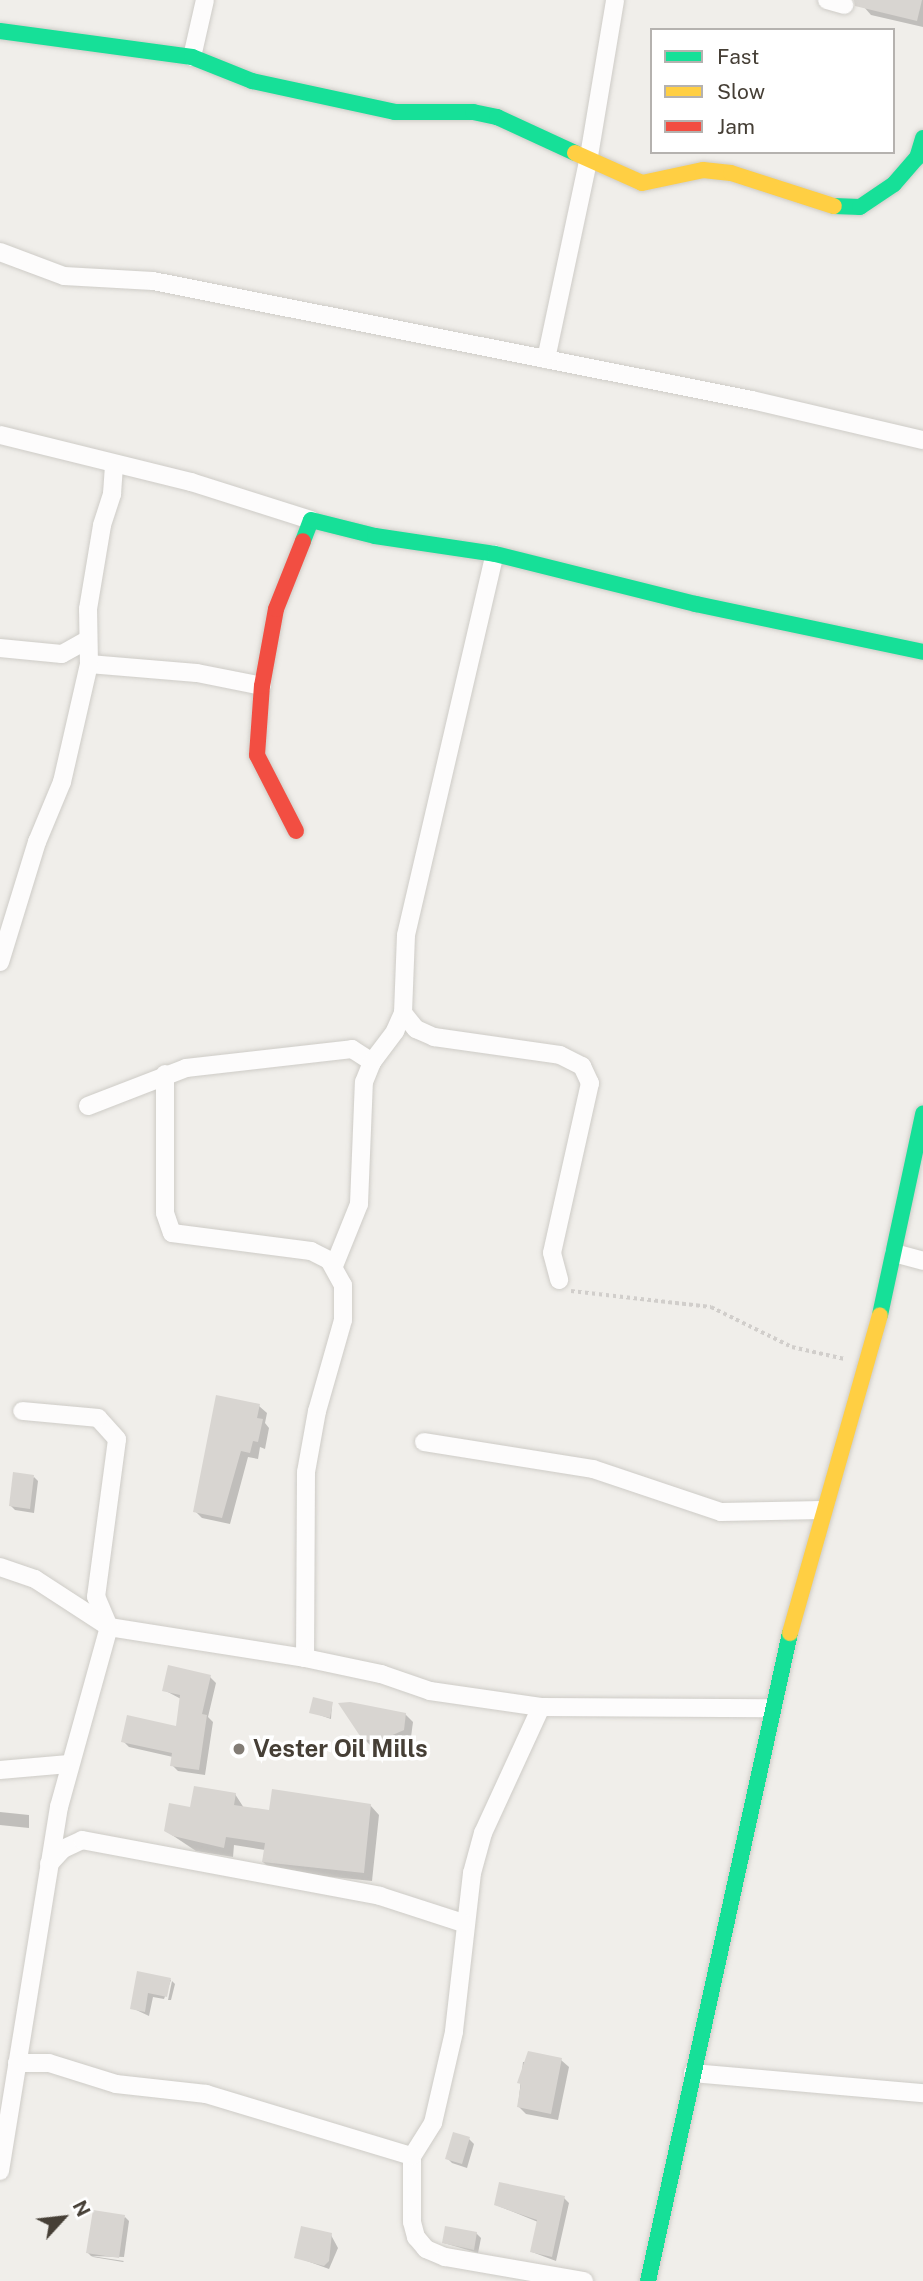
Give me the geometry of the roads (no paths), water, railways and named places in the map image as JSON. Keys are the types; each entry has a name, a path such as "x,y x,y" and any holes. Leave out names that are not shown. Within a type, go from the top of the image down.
{"street":[{"path":"192,57 205,0"},
{"path":"545,359 588,162 615,0"},
{"path":"0,31 192,57 251,81 395,112 473,112 497,117 588,162 642,183 702,170 721,172 823,206 860,207 894,184 917,158 923,138"},
{"path":"0,252 64,276 153,281 545,359 923,440"},
{"path":"0,435 191,482 311,520 375,536 495,554 696,604 923,652"},
{"path":"0,962 37,842 62,782 89,664 87,640 94,565 112,494 114,464"},
{"path":"296,831 258,762 262,686 276,609 311,520"},
{"path":"334,1266 359,1204 360,1103 372,1062 396,1031 403,1013 406,935 495,554"},
{"path":"0,649 62,654 87,640"},
{"path":"89,664 197,673 262,686"},
{"path":"403,1013 416,1029 434,1037 560,1055 582,1066 590,1083 552,1253 559,1280"},
{"path":"88,1106 186,1068 352,1049 372,1062"},
{"path":"165,1074 165,1213 172,1233 223,1243 285,1245 322,1255 334,1266 343,1285 343,1320 317,1410 306,1472 305,1658"},
{"path":"648,2281 693,2073 715,1954 770,1708 822,1510 867,1361 894,1254 923,1114"},
{"path":"894,1254 923,1261"},
{"path":"0,2171 49,1864 69,1764 109,1627 96,1597 117,1439 98,1418 22,1411"},
{"path":"424,1442 593,1469 721,1512 822,1510"},
{"path":"0,1567 36,1579 109,1627 305,1658 381,1674 430,1691 541,1707 770,1708"},
{"path":"541,1707 483,1833 463,1923 459,1997 437,2109 412,2156 412,2222 416,2237 426,2249 445,2257 584,2281"},
{"path":"0,1770 69,1764"},
{"path":"49,1864 63,1849 82,1840 380,1896 463,1923"},
{"path":"17,2063 49,2063 116,2084 206,2094 412,2156"},
{"path":"693,2073 923,2093"}],"place":[{"name":"Vester Oil Mills","path":"239,1749"}]}
